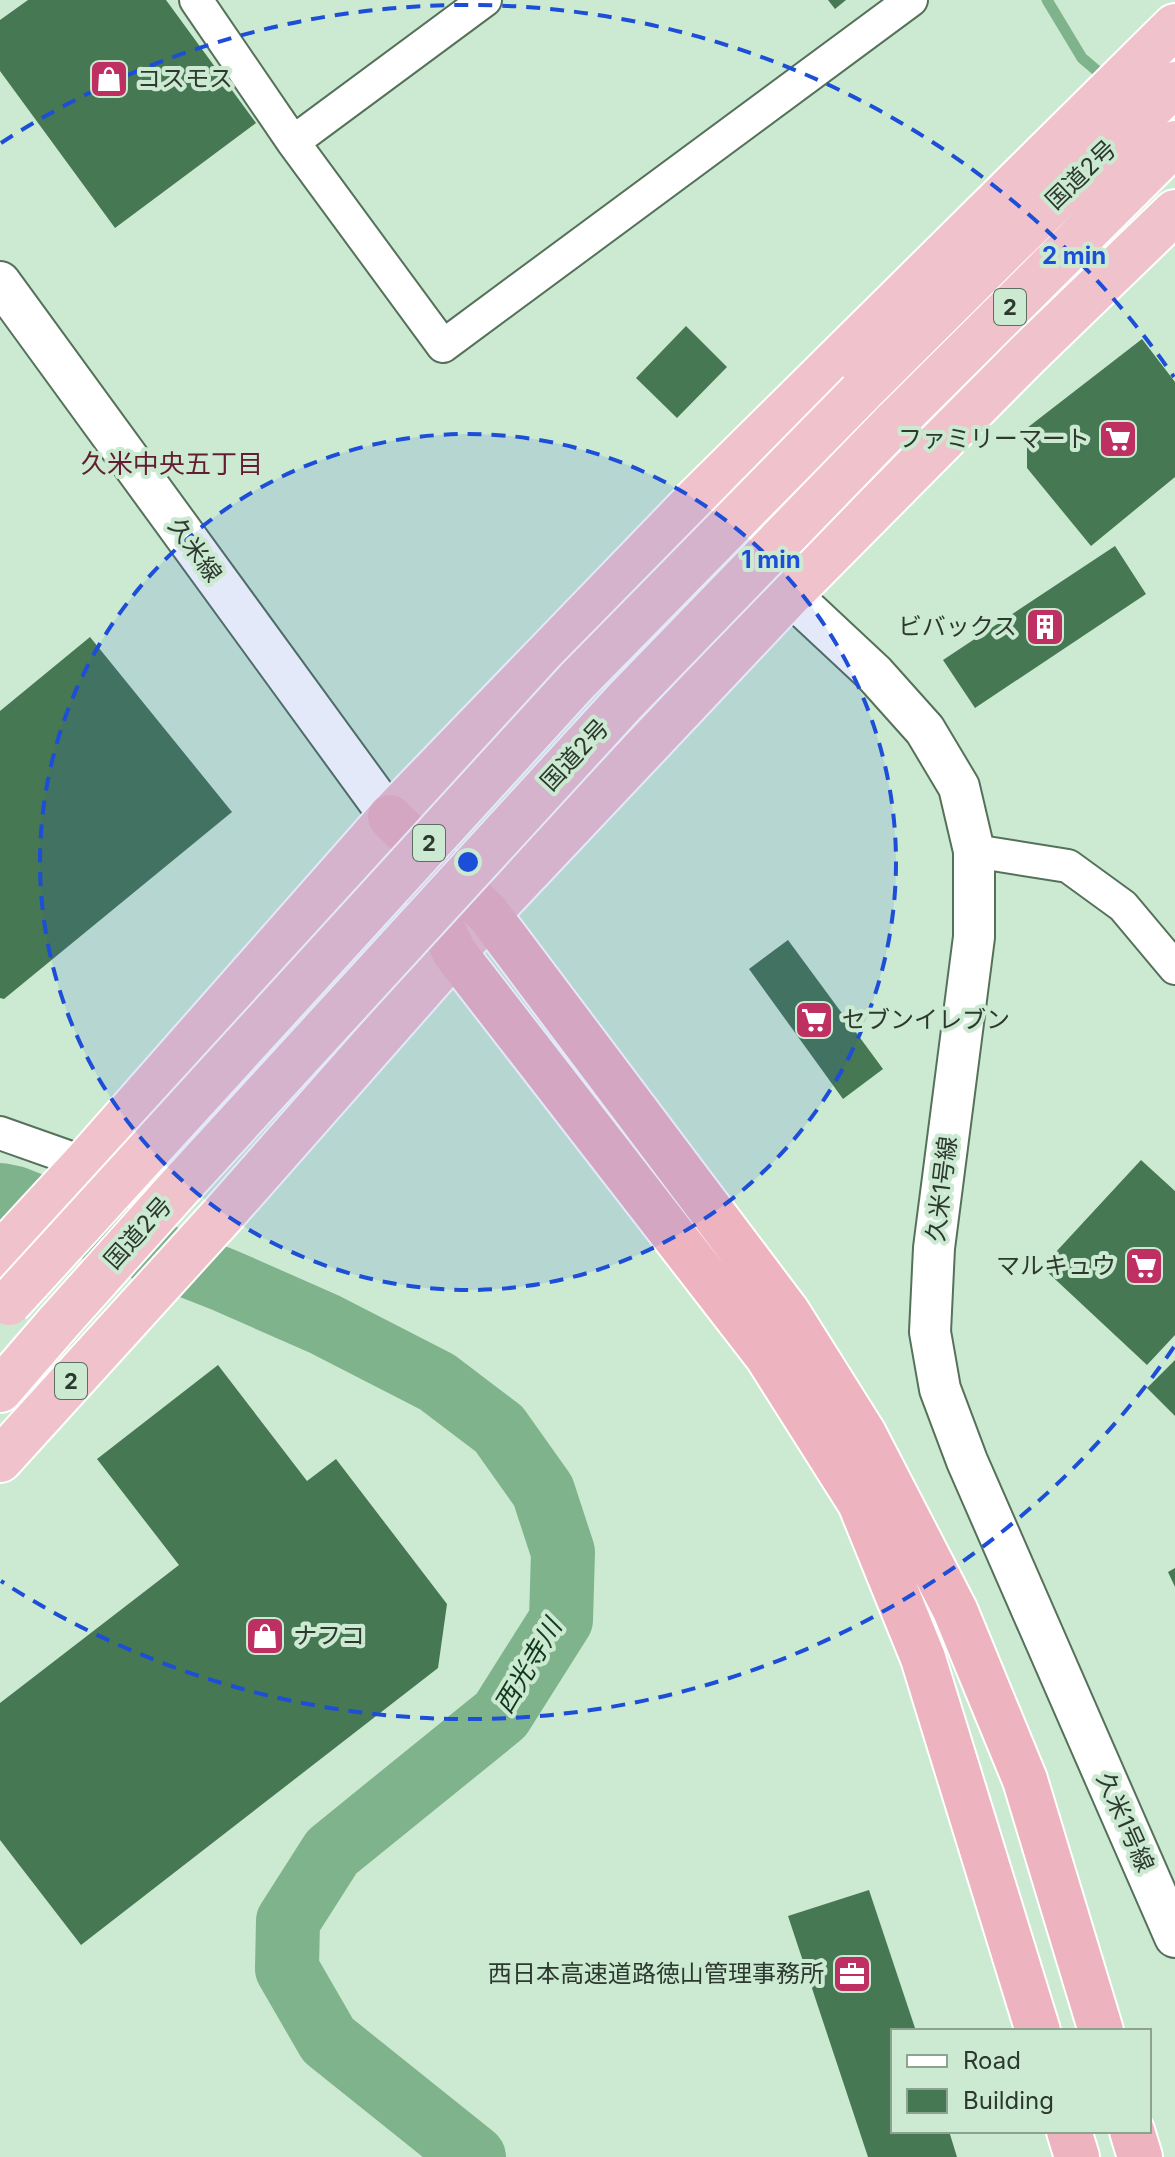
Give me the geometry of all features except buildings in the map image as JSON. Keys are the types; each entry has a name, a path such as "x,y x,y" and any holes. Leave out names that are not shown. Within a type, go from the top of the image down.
{"highway":[{"name":"2","path":"2,1253 390,817 695,501 1095,105 1159,71 1175,26"},
{"name":"国道2号","path":"0,1390 175,1192 624,702 893,424 1111,176 1159,71"},
{"name":"国道2号","path":"4,1308 577,681 860,393 1111,176 1175,143"},
{"name":"2","path":"0,1460 227,1210 488,914 789,595 1027,355 1175,212"},
{"path":"390,817 488,914 788,1313 864,1434 955,1610 1025,1780 1100,2029"},
{"path":"390,817 454,952 767,1356 860,1503 923,1658 1037,2029"},
{"path":"1070,2133 1077,2157"},
{"path":"1133,2133 1140,2157"}],"street":[{"path":"196,0 293,142 443,346 911,0"},
{"path":"293,142 485,0"},
{"name":"久米線","path":"0,282 390,817"},
{"name":"久米1号線","path":"695,501 789,595 874,673 925,730 959,787 974,851 974,937 934,1248 930,1332 940,1389 967,1461 1175,1937"},
{"path":"974,851 1068,866 1123,906 1175,968"},
{"path":"0,1133 85,1163"}],"waterway":[{"path":"1047,0 1082,58 1109,81"},
{"name":"西光寺川","path":"0,1195 15,1198 224,1280 324,1324 437,1382 499,1429 543,1491 563,1552 561,1620 501,1715 332,1852 288,1921 287,1969 328,2040 474,2157"}],"place":[{"name":"コスモス","path":"109,79"},
{"name":"ファミリーマート","path":"1118,439"},
{"name":"ビバックス","path":"1045,627"},
{"name":"セブンイレブン","path":"814,1020"},
{"name":"マルキュウ","path":"1144,1266"},
{"name":"ナフコ","path":"265,1636"},
{"name":"西日本高速道路徳山管理事務所","path":"852,1974"}],"district":[{"name":"久米中央五丁目","path":"172,464"}]}
